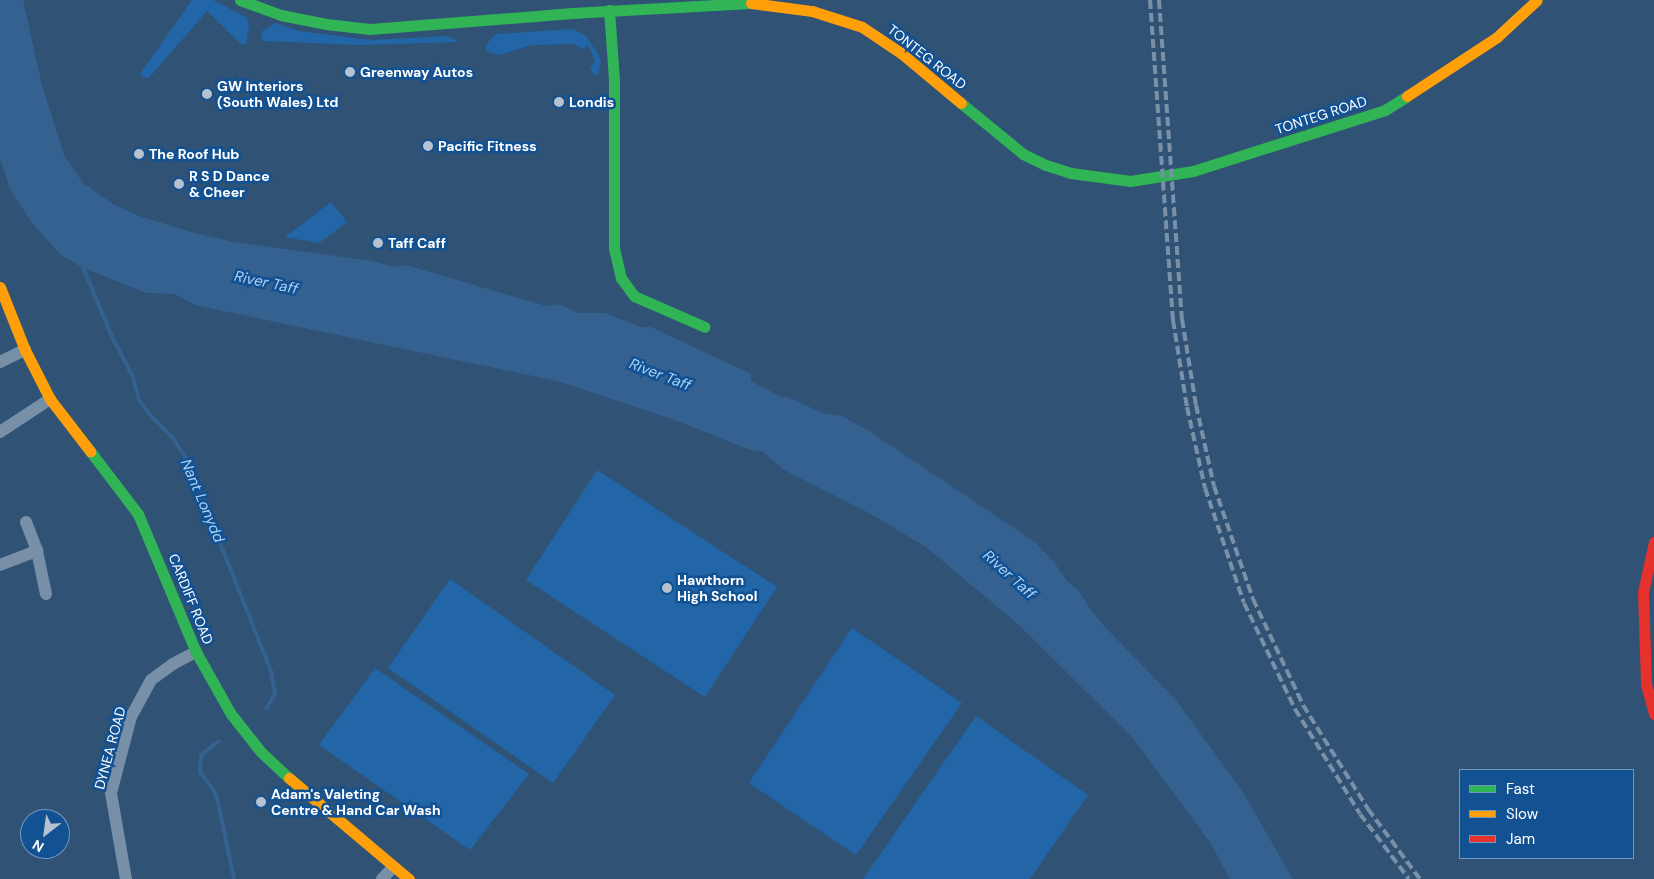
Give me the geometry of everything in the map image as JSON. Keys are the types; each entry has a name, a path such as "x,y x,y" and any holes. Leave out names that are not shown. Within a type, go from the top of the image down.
{"main road":[{"name":"TONTEG ROAD","path":"240,0 281,15 326,24 370,29 609,10 750,3 812,11 862,27 901,53 1023,154 1046,165 1071,173 1130,182 1193,171 1385,110 1497,37 1537,0"},
{"path":"609,10 614,80 614,248 621,278 634,296 705,327"},
{"name":"CARDIFF ROAD","path":"0,287 25,350 50,399 138,514 151,541 196,652 231,714 261,752 296,785 409,879"},
{"path":"1654,542 1643,592 1646,684 1654,714"}],"street":[{"path":"0,362 25,350"},
{"path":"0,432 50,399"},
{"path":"26,522 37,551 46,594"},
{"path":"0,565 37,551"},
{"name":"DYNEA ROAD","path":"126,879 111,793 131,717 151,680 172,664 196,652"},
{"path":"382,879 393,867"}],"shaded area":[{"path":"192,0 213,0 246,17 249,25 246,43 242,45 207,11 148,79 140,74"},
{"path":"275,23 299,31 371,40 448,36 459,42 358,45 262,41 261,32"},
{"path":"573,29 586,36 598,54 601,62 598,75 594,75 590,67 595,61 588,45 582,49 573,44 532,45 500,55 487,52 486,46 491,38 497,34"},
{"path":"331,202 347,222 319,243 285,237"},
{"path":"597,470 777,587 705,697 526,580"},
{"path":"450,579 615,695 553,783 388,668"},
{"path":"852,628 962,703 856,855 749,783"},
{"path":"375,668 529,774 470,850 319,745"},
{"path":"976,716 1088,795 1030,879 863,879"}],"water":[{"name":"River Taff","path":"0,0 23,0 42,85 64,155 83,183 113,204 139,216 195,233 234,242 372,261 394,267 406,265 546,306 559,304 579,313 605,313 641,327 651,327 751,374 751,381 783,398 787,397 823,413 842,416 867,430 1035,542 1054,562 1067,581 1079,591 1102,624 1175,699 1241,789 1293,879 1230,879 1211,844 1133,738 1020,626 926,547 871,514 784,470 763,452 750,450 680,422 561,382 195,305 175,294 147,293 83,268 60,254 32,223 10,189 0,159"}],"waterway":[{"name":"Nant Lonydd","path":"82,265 113,339 132,374 139,400 151,416 172,437 187,460 271,671 275,694 266,709"},
{"name":"Nant Lonydd","path":"219,741 201,755 200,772 213,789 217,798 234,879"}],"railway":[{"path":"1150,0 1173,320 1187,407 1205,488 1244,603 1295,709 1360,814 1409,879"},
{"path":"1159,0 1182,319 1196,405 1214,486 1253,599 1303,705 1368,809 1420,879"}],"traffic: fast":[{"path":"240,0 281,15 326,24 370,29 572,13 751,3"},
{"path":"609,10 614,80 614,248 621,278 634,296 705,327"},
{"path":"961,103 1023,154 1046,165 1071,173 1130,181 1193,171 1385,110 1407,96"},
{"path":"90,451 138,514 196,652 231,714 261,752 289,778"}],"traffic: slow":[{"path":"1407,96 1497,37 1537,0"},
{"path":"751,3 812,11 862,27 901,53 961,103"},
{"path":"0,287 25,350 50,399 90,451"},
{"path":"289,778 409,879"}],"traffic: jam":[{"path":"1654,542 1643,592 1646,684 1654,714"}],"place":[{"name":"Greenway Autos","path":"350,72"},
{"name":"GW Interiors (South Wales) Ltd","path":"207,94"},
{"name":"Londis","path":"559,102"},
{"name":"Pacific Fitness","path":"428,146"},
{"name":"The Roof Hub","path":"139,154"},
{"name":"R S D Dance & Cheer","path":"179,184"},
{"name":"Taff Caff","path":"378,243"},
{"name":"Hawthorn High School","path":"667,588"},
{"name":"Adam's Valeting Centre & Hand Car Wash","path":"261,802"}]}
